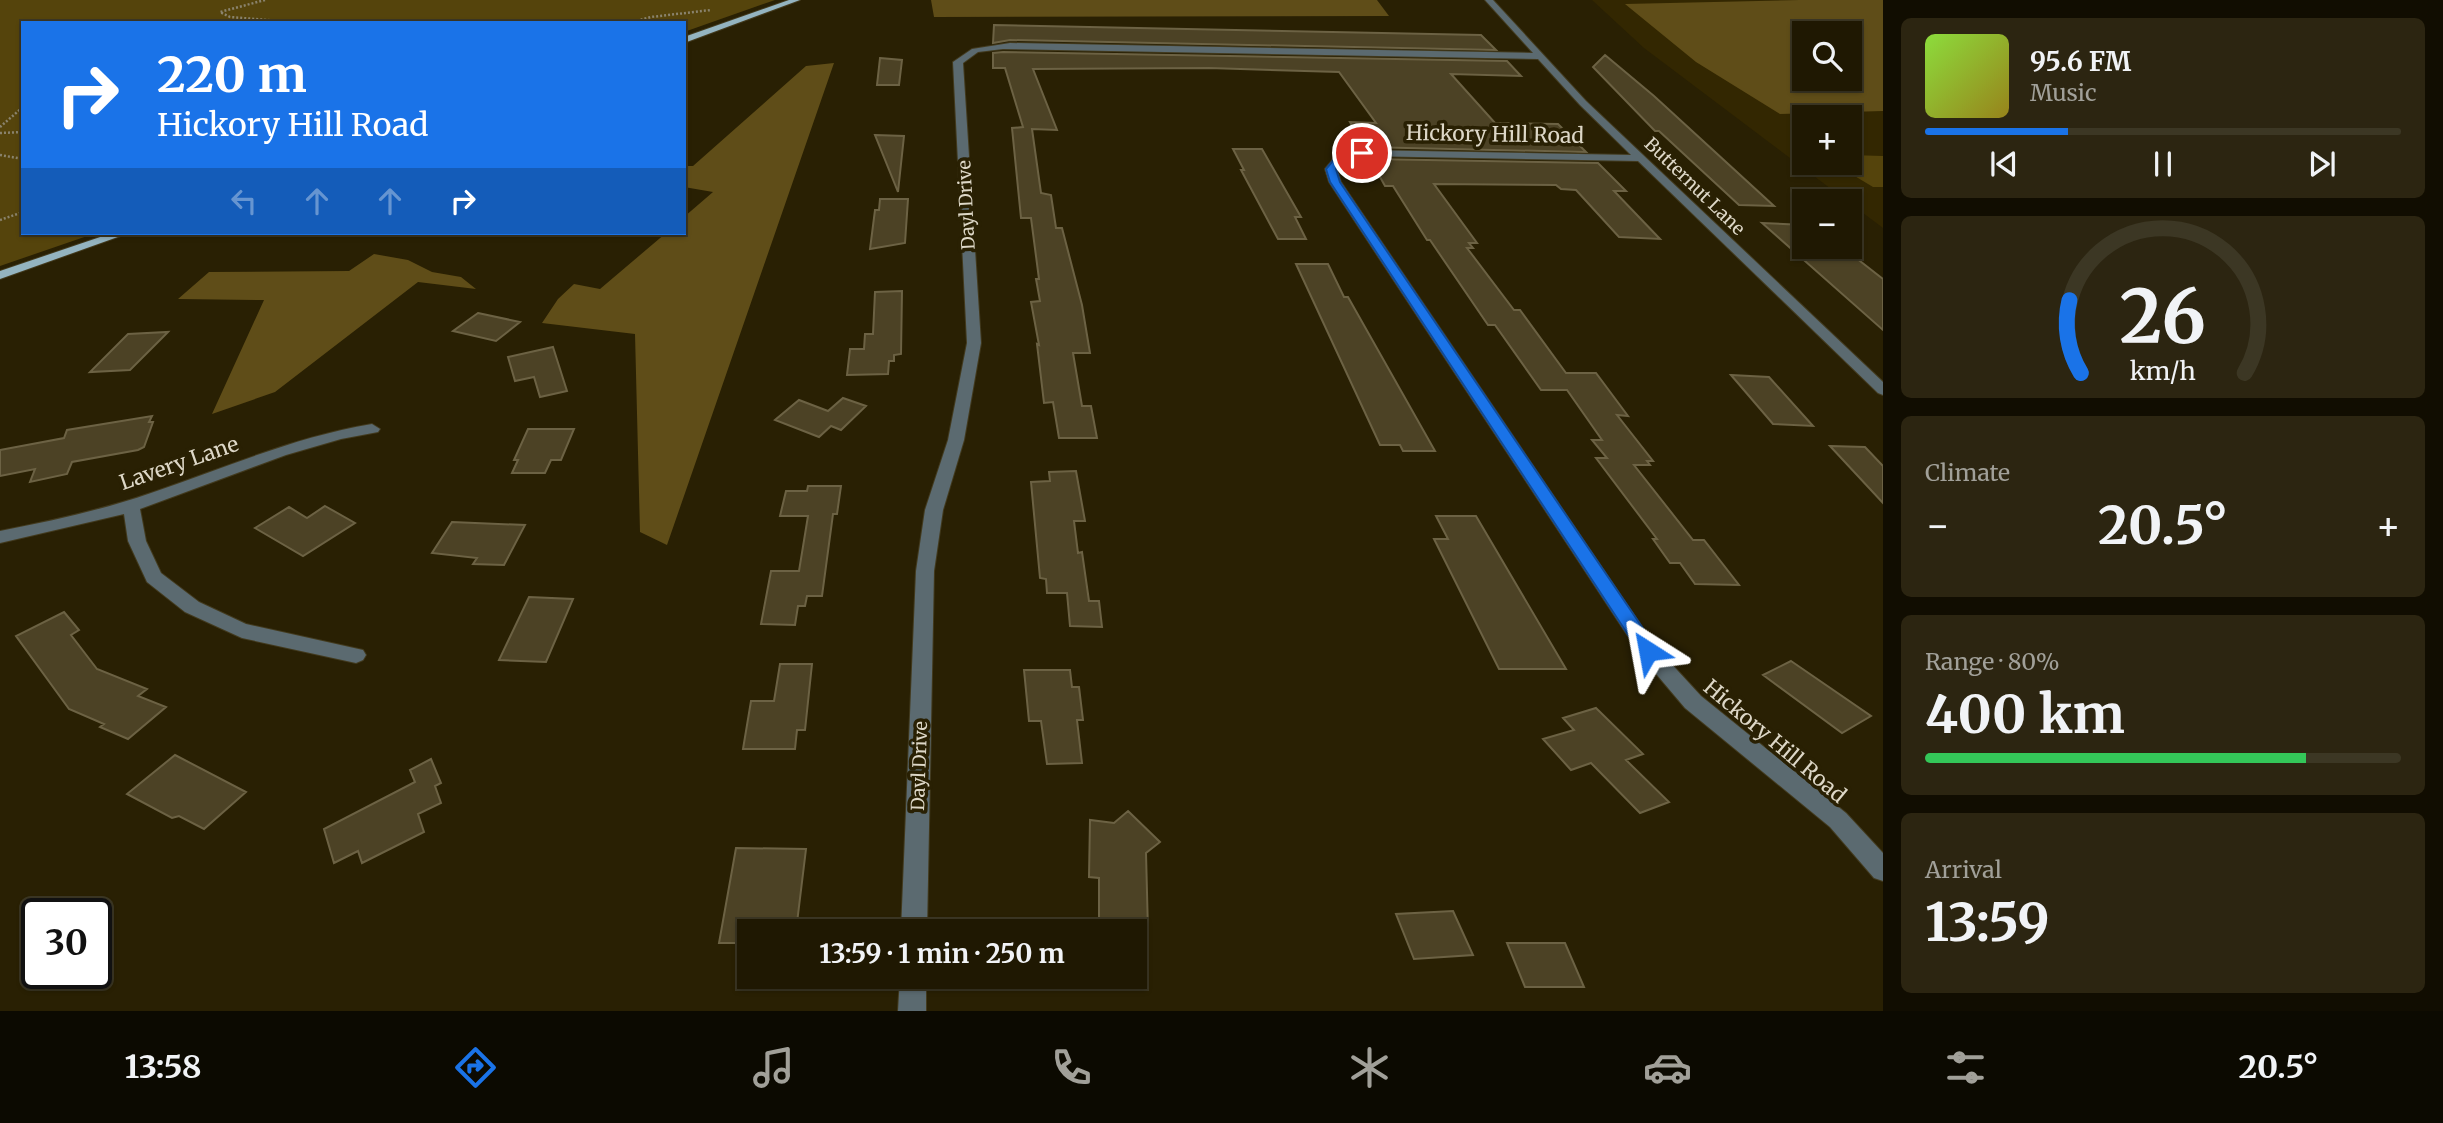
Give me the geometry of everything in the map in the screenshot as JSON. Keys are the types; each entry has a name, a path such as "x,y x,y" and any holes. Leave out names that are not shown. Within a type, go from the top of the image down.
{"main road":[{"path":"686,39 796,0"},
{"path":"0,275 117,235"}],"street":[{"name":"Butternut Lane","path":"1489,0 1583,103 1883,390"},
{"name":"Dayl Drive","path":"914,919 925,571 934,510 956,440 974,343 958,62 964,54 988,47 1010,46 1542,56"},
{"name":"Hickory Hill Road","path":"1640,158 1362,153 1339,159 1331,169 1335,182 1648,651 1693,702 1838,820 1883,870"},
{"name":"Lavery Lane","path":"0,537 131,506 325,437 372,429"},
{"path":"131,506 138,541 154,577 192,607 242,631 356,655"},
{"path":"912,1011 913,989"}],"path":[{"path":"265,0 220,12 230,17 279,21"},
{"path":"636,21 718,9"},
{"path":"0,127 21,109"},
{"path":"0,133 21,132"},
{"path":"0,155 21,159"},
{"path":"0,220 21,213"}],"shaded area":[{"path":"0,0 775,0 686,31 686,21 21,21 21,235 90,235 0,266"},
{"path":"931,0 1377,0 1389,16 934,17"},
{"path":"1592,0 1883,0 1883,228 1862,212 1862,189 1831,189 1813,175 1862,175 1862,105 1792,105 1792,159 1644,48"},
{"path":"1883,0 1883,111 1862,112 1862,105 1792,105 1792,114 1780,114 1696,62 1625,4"},
{"path":"834,63 667,545 640,532 635,334 542,323 558,299 574,284 600,289 664,235 686,235 686,215 713,192 686,187 686,166 693,166 806,66"},
{"path":"1862,155 1883,156 1883,187 1873,187 1853,175 1862,175"},
{"path":"374,254 408,260 432,272 461,277 476,289 418,282 275,392 212,414 264,300 178,299 209,272 349,271"}],"building":[{"path":"994,25 1481,35 1496,50 1010,40 993,43"},
{"path":"993,53 1507,61 1521,76 1451,74 1495,123 1558,124 1586,152 1364,147 1350,122 1376,123 1339,72 1209,68 1033,69 1057,130 1032,129 1041,193 1051,195 1056,228 1062,228 1082,305 1090,353 1073,353 1082,406 1091,406 1097,438 1059,438 1053,402 1044,403 1037,344 1039,345 1031,302 1040,301 1031,218 1021,218 1012,128 1023,127 1005,68 993,68"},
{"path":"1605,55 1774,206 1739,205 1659,131 1655,131 1593,67"},
{"path":"880,58 902,60 899,85 877,85"},
{"path":"875,135 904,136 898,192"},
{"path":"1233,149 1262,149 1301,217 1295,217 1306,239 1278,239 1241,170 1244,170"},
{"path":"1370,159 1598,163 1626,191 1614,191 1660,239 1619,237 1576,190 1561,189 1556,185 1434,184 1477,243 1469,243 1473,248 1467,248 1514,310 1520,310 1566,373 1596,373 1628,416 1617,415 1653,461 1647,461 1650,465 1634,465 1693,540 1704,540 1739,585 1695,584 1680,563 1670,563 1653,539 1657,539 1596,458 1607,458 1592,440 1602,440 1567,390 1541,390 1495,325 1488,325 1430,240 1427,240 1393,186 1385,186"},
{"path":"880,199 908,199 905,243 870,249 875,210 879,210"},
{"path":"1762,223 1792,224 1792,250"},
{"path":"1803,259 1857,259 1883,279 1883,330"},
{"path":"1296,264 1328,264 1344,297 1348,297 1435,451 1403,451 1400,445 1380,445"},
{"path":"902,291 901,354 894,355 894,361 889,361 888,374 847,375 850,349 864,349 865,334 873,334 875,292"},
{"path":"478,313 520,322 496,341 453,331"},
{"path":"168,332 130,370 90,372 128,334"},
{"path":"553,347 567,391 540,397 534,377 515,381 508,357"},
{"path":"1731,375 1769,377 1813,426 1773,424"},
{"path":"843,398 866,406 841,430 831,426 819,437 775,420 799,400 828,411"},
{"path":"152,416 149,422 153,422 144,447 138,450 72,462 67,474 30,482 35,469 0,476 0,450 64,438 67,430"},
{"path":"528,429 574,429 561,460 551,460 545,473 512,473 518,460 514,460"},
{"path":"1830,446 1865,447 1883,466 1883,503"},
{"path":"1076,471 1085,521 1074,521 1078,553 1082,552 1089,601 1099,601 1102,627 1070,626 1067,593 1047,593 1046,579 1040,578 1031,482 1050,481 1049,472"},
{"path":"808,486 841,486 837,514 833,514 822,596 807,596 805,606 798,606 795,625 761,624 771,571 799,571 808,516 780,516 786,491 807,491"},
{"path":"325,506 355,523 303,556 255,528 289,507 307,518"},
{"path":"1436,516 1476,516 1566,669 1499,669 1434,539 1448,539"},
{"path":"452,522 525,525 504,565 473,564 477,558 432,553"},
{"path":"529,597 573,599 546,662 499,660"},
{"path":"64,612 79,630 71,635 97,669 147,689 138,696 166,707 128,739 100,727 104,724 69,709 16,636"},
{"path":"1791,661 1871,716 1842,733 1763,675"},
{"path":"780,664 812,664 805,730 797,730 795,749 743,749 751,701 774,701"},
{"path":"1024,670 1070,670 1072,687 1079,687 1083,720 1077,720 1082,763 1047,764 1041,721 1029,721"},
{"path":"1596,708 1643,754 1626,760 1669,802 1640,813 1591,763 1571,770 1543,739 1574,730 1563,718"},
{"path":"175,755 246,792 204,829 179,816 172,818 127,794"},
{"path":"431,759 441,783 435,786 441,803 418,814 424,832 362,863 358,851 334,863 324,829 415,782 410,770"},
{"path":"1128,811 1160,842 1146,853 1148,931 1147,919 1099,919 1099,878 1089,877 1090,820 1114,823"},
{"path":"736,848 806,849 797,919 737,919 737,943 719,943"},
{"path":"1453,911 1473,955 1414,959 1396,914"},
{"path":"1507,943 1565,943 1584,987 1525,987"}],"route":[{"path":"1362,153 1339,159 1331,169 1335,182 1648,651"}]}
